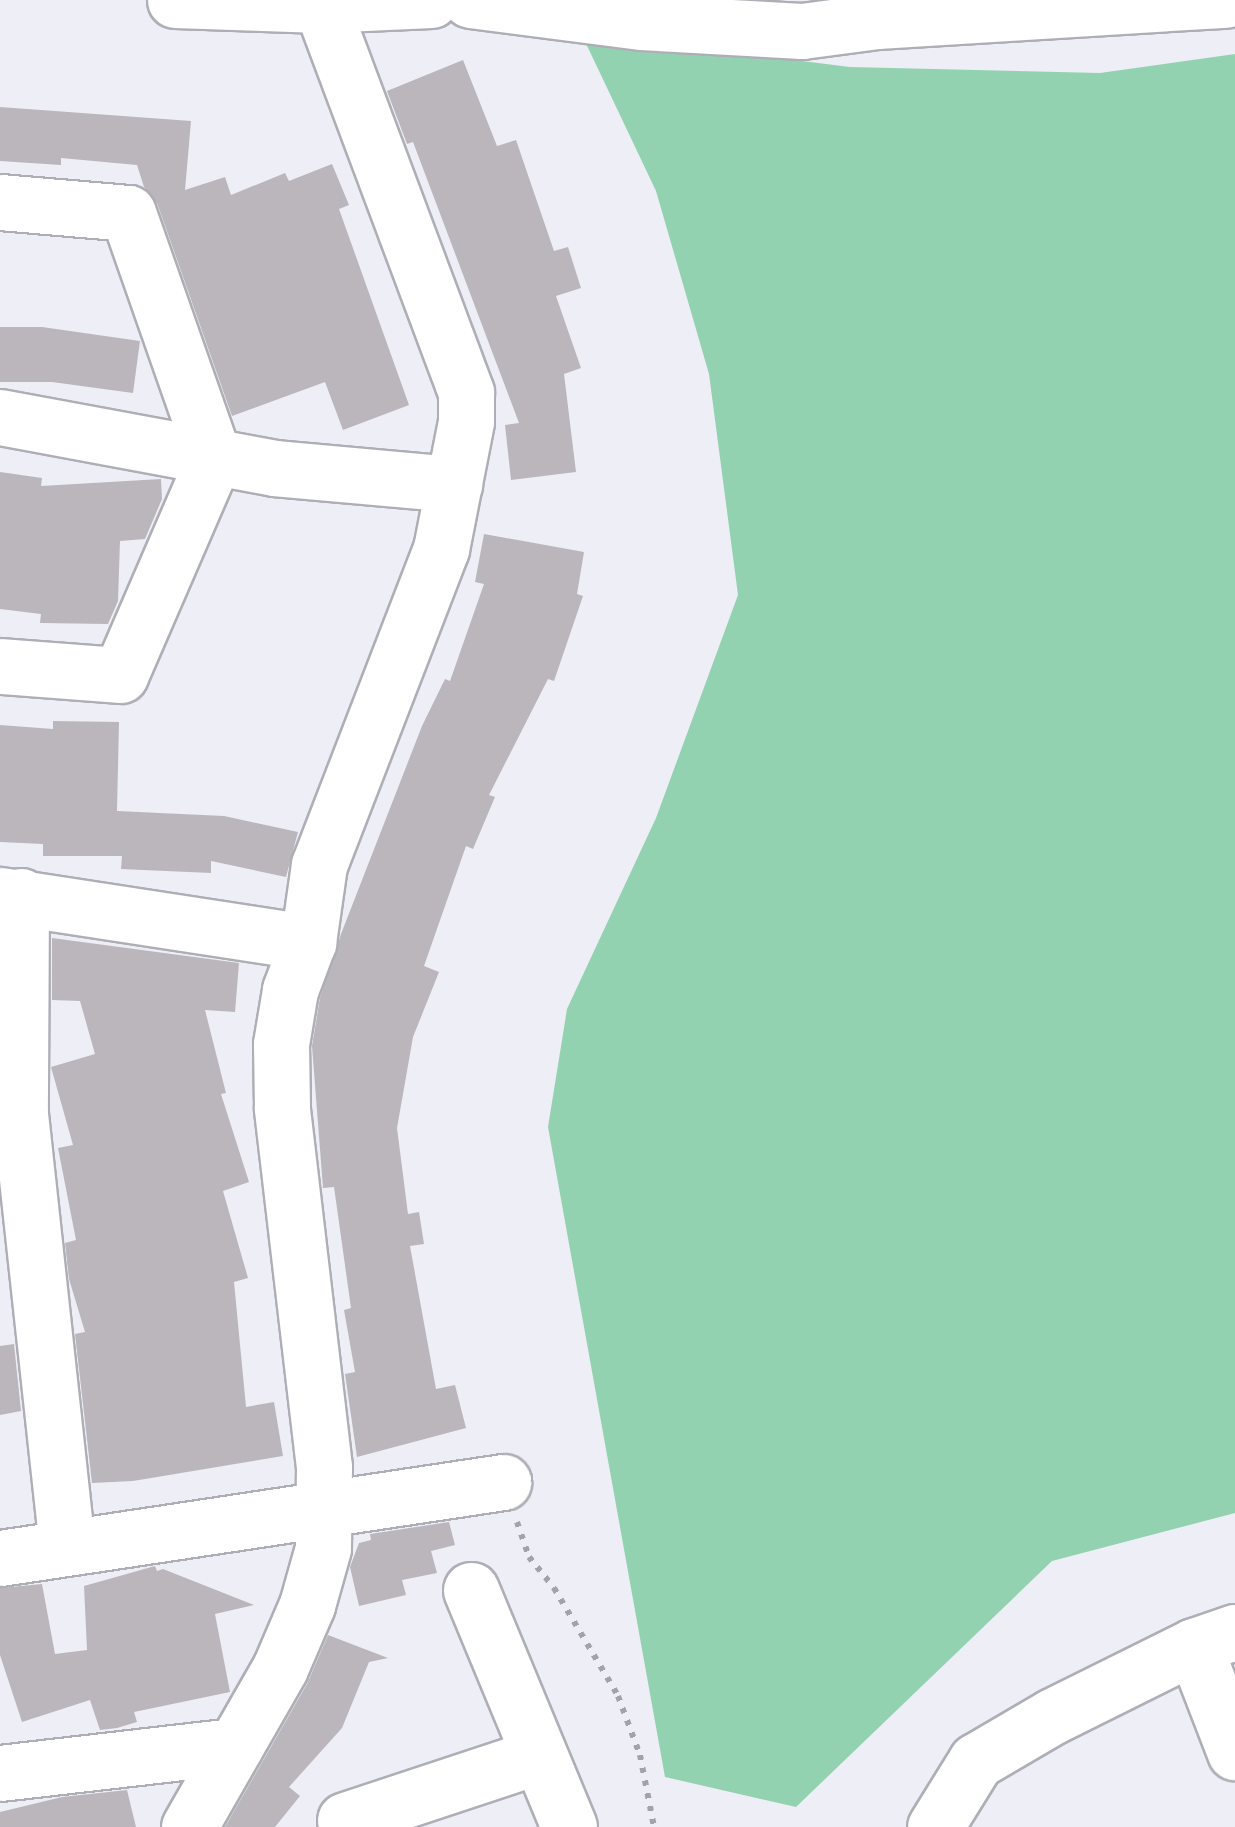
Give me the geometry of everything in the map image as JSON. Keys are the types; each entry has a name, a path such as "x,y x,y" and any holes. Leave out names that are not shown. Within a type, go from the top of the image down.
{"street":[{"path":"195,2 321,5 431,0"},
{"path":"470,0 647,11 802,31 876,21 1226,0"},
{"path":"189,1827 280,1668 307,1605 323,1548 326,1508 282,1107 281,1044 290,990 308,942 319,865 441,549 466,421 466,392 321,5"},
{"path":"0,202 128,213 214,458 120,676 0,666"},
{"path":"0,416 274,468 454,484"},
{"path":"67,1548 20,1114 10,895 308,942"},
{"path":"0,1558 502,1482"},
{"path":"471,1590 569,1827"},
{"path":"935,1827 976,1762 1053,1716 1215,1639 1235,1752"},
{"path":"0,1773 235,1746"},
{"path":"344,1820 538,1756"}],"path":[{"path":"529,1557 554,1588 618,1696 640,1754 654,1827"}],"green space":[{"path":"581,33 850,67 1100,73 1235,54 1235,1513 1052,1561 796,1807 665,1777 548,1127 567,1009 656,818 738,595 709,374 656,191"}],"building":[{"path":"463,60 497,146 516,140 554,251 568,247 581,288 556,296 581,368 564,374 576,472 511,480 505,425 519,423 413,142 407,144 387,91"},
{"path":"0,107 191,121 185,190 225,177 231,195 285,173 289,181 332,164 349,205 339,209 409,405 343,430 325,382 232,416 157,203 144,187 137,165 61,158 61,165 0,161"},
{"path":"0,327 42,327 140,341 133,393 52,382 0,382"},
{"path":"0,472 42,478 41,486 161,479 162,499 145,539 120,541 118,601 108,624 40,623 41,614 0,609"},
{"path":"484,534 584,552 577,594 583,596 554,681 548,679 489,795 495,797 473,849 466,846 424,966 439,972 413,1037 397,1128 408,1214 419,1212 424,1244 410,1246 436,1389 455,1385 466,1428 357,1457 345,1374 355,1372 344,1310 351,1308 334,1187 323,1188 312,1046 320,998 341,934 422,726 445,679 450,681 484,584 475,582"},
{"path":"53,721 119,722 117,811 224,816 298,832 286,877 211,861 211,873 121,869 122,856 43,856 43,844 0,842 0,725 53,729"},
{"path":"52,938 239,963 235,1012 205,1010 226,1093 221,1094 249,1182 223,1191 248,1278 234,1282 246,1407 274,1402 283,1456 133,1481 92,1483 75,1334 85,1332 69,1279 65,1243 76,1240 58,1148 73,1145 51,1067 95,1054 80,1001 52,1000"},
{"path":"14,1344 21,1411 0,1415 0,1346"},
{"path":"449,1522 455,1545 431,1551 437,1573 402,1580 406,1595 359,1606 350,1567 359,1543 371,1540 370,1534"},
{"path":"155,1566 157,1571 163,1569 254,1605 215,1614 230,1692 134,1712 137,1722 117,1728 100,1730 90,1700 22,1722 0,1655 0,1588 42,1584 55,1654 87,1650 84,1586"},
{"path":"328,1635 388,1658 369,1662 342,1728 289,1787 300,1796 275,1827 225,1827 307,1684"},
{"path":"127,1790 136,1827 0,1827 0,1812 62,1797"}]}
